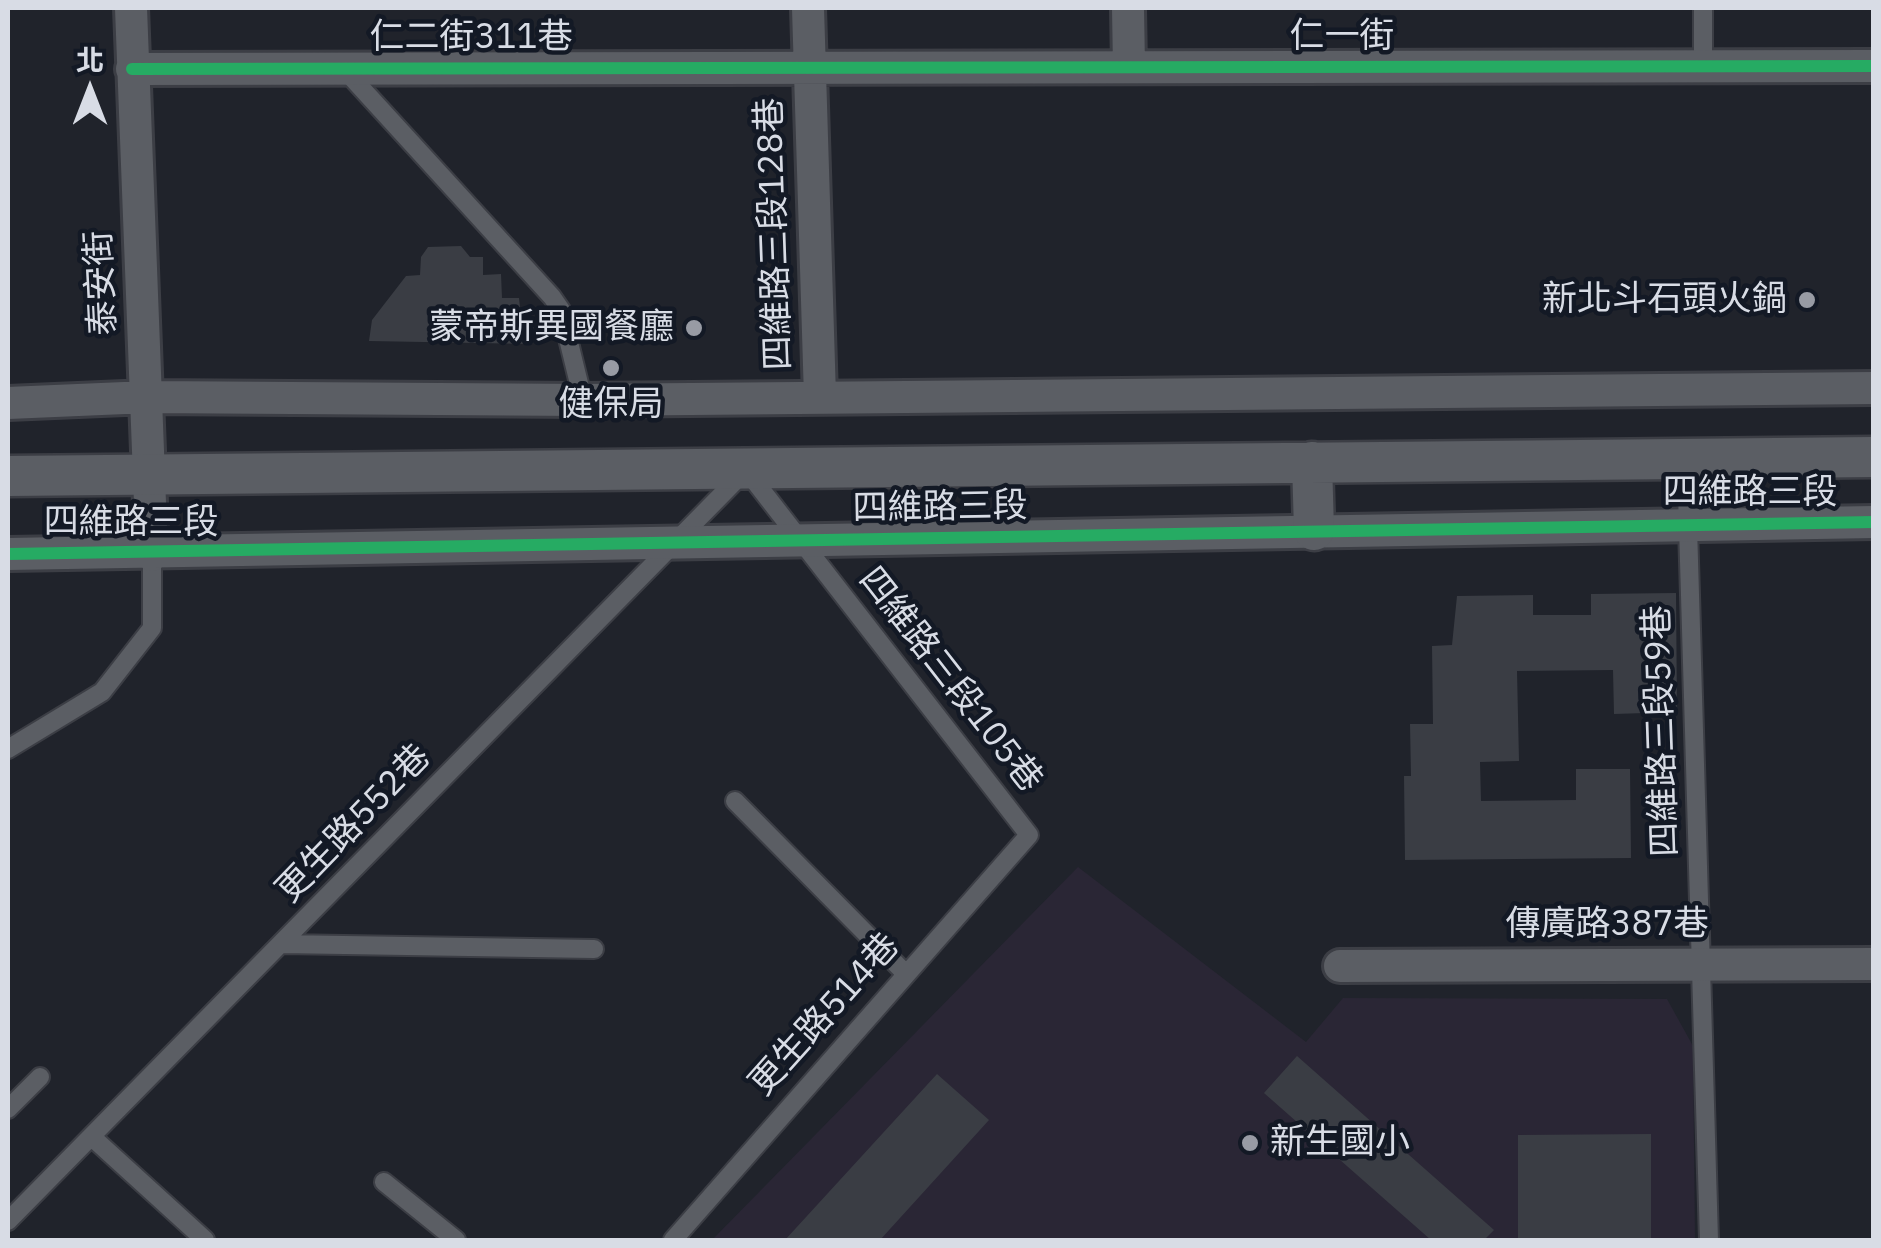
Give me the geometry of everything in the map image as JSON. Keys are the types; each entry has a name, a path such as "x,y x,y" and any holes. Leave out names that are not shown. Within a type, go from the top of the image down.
{"street":[{"name":"泰安街","path":"132,8 152,554"},
{"path":"808,8 810,68"},
{"path":"1128,8 1129,67"},
{"name":"仁一街","path":"810,68 1874,66"},
{"name":"仁二街311巷","path":"132,69 810,68"},
{"name":"四維路三段128巷","path":"810,68 820,397"},
{"path":"8,403 148,398 583,400 1874,388"},
{"name":"四維路三段","path":"8,476 1874,456"},
{"path":"1312,462 1314,530"},
{"name":"四維路三段","path":"8,554 1688,522 1874,522"},
{"name":"傳廣路387巷","path":"1340,966 1874,964"}],"lane":[{"path":"1703,8 1703,67"},
{"path":"344,68 552,297 561,310 583,400"},
{"name":"四維路三段59巷","path":"1686,458 1709,1240"},
{"name":"四維路三段105巷","path":"746,470 1029,834"},
{"name":"更生路552巷","path":"12,1210 93,1138 746,470"},
{"path":"8,750 102,692 152,628 152,554"},
{"path":"735,801 905,973"},
{"name":"更生路514巷","path":"673,1240 1029,834"},
{"path":"282,944 594,949"},
{"path":"8,1109 40,1076"},
{"path":"93,1138 205,1240"},
{"path":"384,1182 456,1240"}],"shaded area":[{"name":"新生國小","path":"1078,867 1306,1042 1343,998 1667,999 1693,1046 1695,1240 712,1240"}],"building":[{"path":"461,246 470,257 483,257 483,275 501,274 502,298 519,298 521,316 537,317 544,329 532,344 369,341 372,320 406,276 420,275 421,257 428,247"},
{"path":"1676,593 1677,712 1614,714 1613,670 1517,671 1519,761 1480,762 1481,801 1576,800 1576,769 1630,769 1631,858 1405,860 1404,776 1411,776 1410,724 1433,724 1432,646 1452,645 1457,596 1533,595 1533,615 1591,615 1591,594"},
{"path":"1297,1056 1494,1230 1484,1240 1431,1240 1264,1093"},
{"path":"937,1074 989,1120 880,1240 785,1240"},
{"path":"1651,1134 1651,1240 1518,1240 1518,1135"}],"cycle path":[{"path":"132,69 1874,66"},
{"path":"8,554 1874,522"}],"place":[{"name":"新北斗石頭火鍋","path":"1807,300"},
{"name":"蒙帝斯異國餐廳","path":"694,328"},
{"name":"健保局","path":"611,368"},
{"name":"新生國小","path":"1250,1143"}]}
